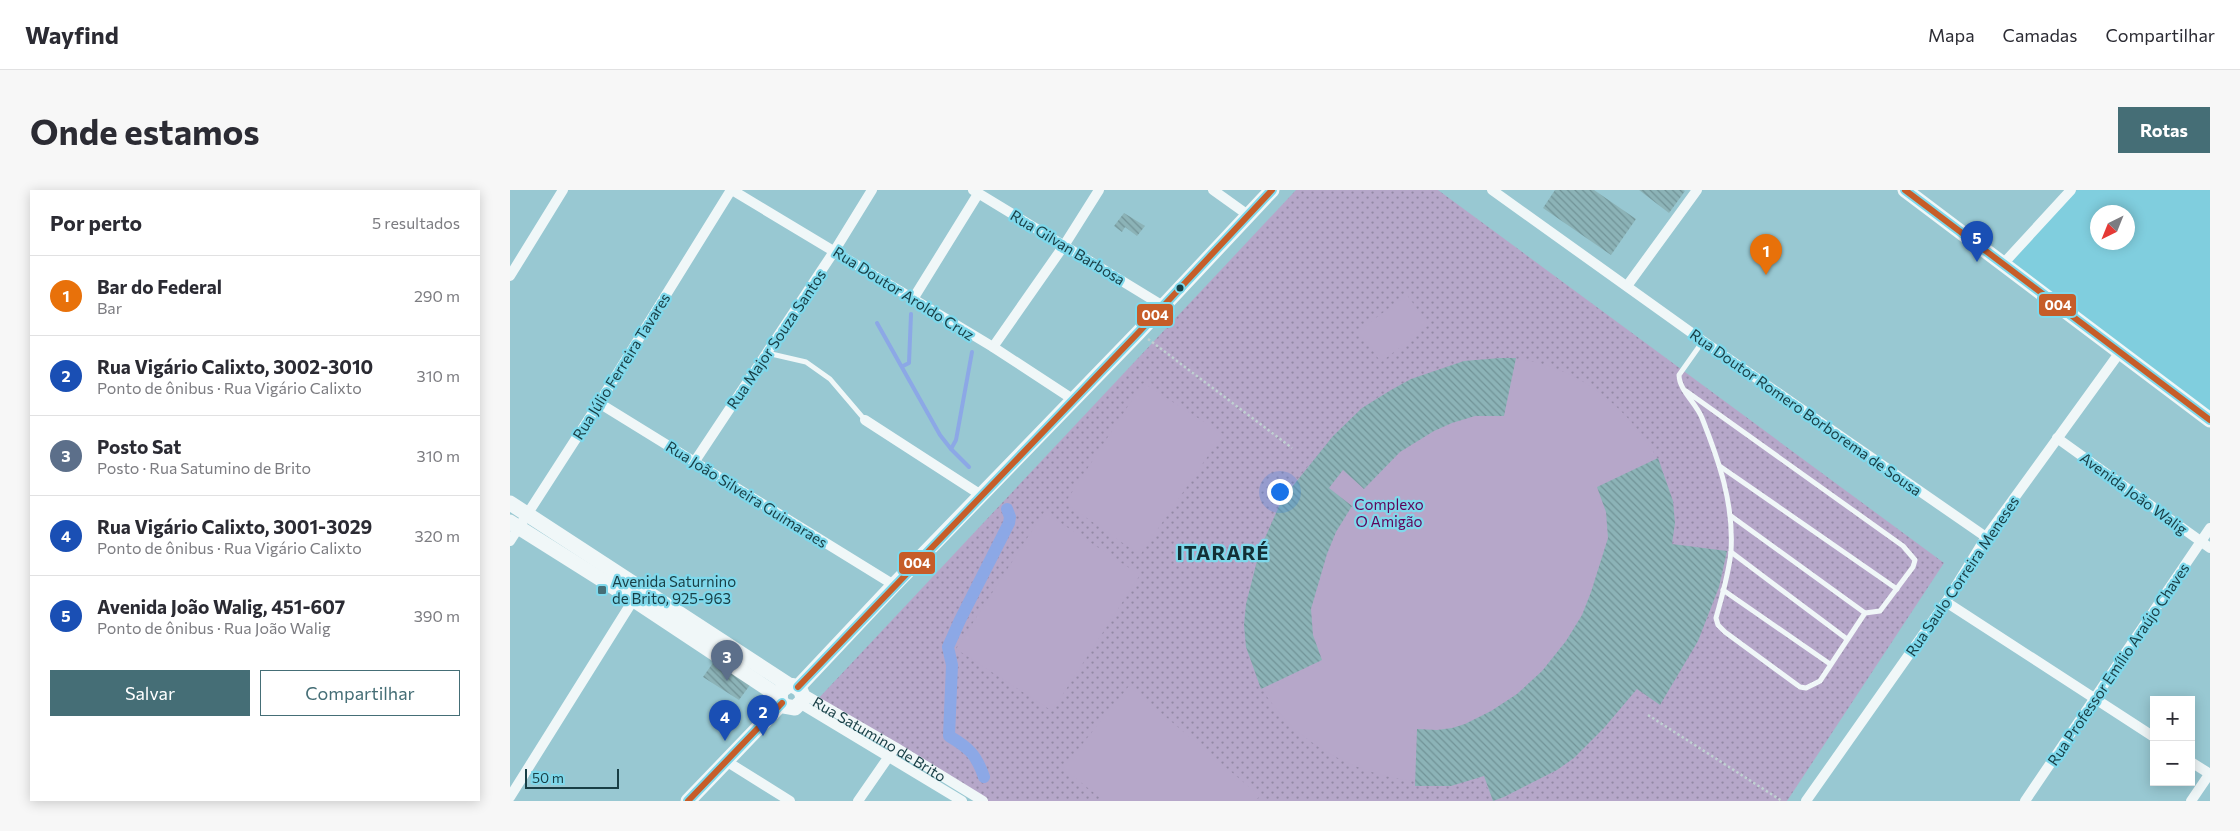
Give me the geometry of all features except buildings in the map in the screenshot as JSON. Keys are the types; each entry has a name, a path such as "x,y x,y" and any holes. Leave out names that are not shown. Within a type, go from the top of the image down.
{"main road":[{"path":"688,801 1139,332 1272,190"},
{"path":"1905,190 2210,420"},
{"name":"Rua Satumino de Brito","path":"510,503 637,594 792,695"},
{"name":"Rua Satumino de Brito","path":"514,525 637,594"}],"street":[{"path":"510,276 563,190"},
{"name":"Rua Doutor Aroldo Cruz","path":"732,190 835,250 993,347 1074,400"},
{"name":"Rua Júlio Ferreira Tavares","path":"510,541 514,525 527,514 732,190"},
{"name":"Rua Major Souza Santos","path":"695,461 835,250 872,190"},
{"path":"993,347 1065,244 1099,190"},
{"path":"1213,190 1248,215"},
{"name":"Rua Doutor Romero Borborema de Sousa","path":"1492,190 1703,341 1986,537"},
{"path":"1627,286 1697,190"},
{"path":"2003,264 2071,190"},
{"path":"913,299 975,192"},
{"name":"Rua Gilvan Barbosa","path":"975,192 1065,244 1163,306"},
{"name":"Rua Saulo Correira Meneses","path":"1806,801 1946,602 1986,537 2120,352"},
{"name":"Rua João Silveira Guimaraes","path":"599,403 894,585"},
{"path":"865,420 981,495"},
{"name":"Avenida João Walig","path":"2057,438 2210,548"},
{"name":"Rua Professor Emílio Araújo Chaves","path":"2026,801 2210,528"},
{"path":"510,797 637,594"},
{"path":"1946,602 2150,734"},
{"name":"Rua Satumino de Brito","path":"792,695 895,747 983,801"},
{"name":"Rua Satumino de Brito","path":"792,695 962,801"},
{"path":"858,801 895,747"},
{"path":"726,760 790,801"},
{"path":"2191,801 2210,774 2195,765"}],"lane":[{"path":"1703,341 1679,375 1679,381 1700,412 1721,467 1731,516 1731,552 1716,618 1718,625 1800,687 1806,688 1820,681 1865,613"},
{"path":"767,353 806,362 830,379 865,420"},
{"path":"1686,391 1912,553 1915,560 1913,567 1880,611 1865,613 1731,516"},
{"path":"1721,467 1897,588"},
{"path":"1731,552 1846,639"},
{"path":"1723,590 1830,664"}],"path":[{"path":"1139,332 1292,448"},
{"path":"1648,715 1782,801"}],"shaded area":[{"path":"2077,190 2210,190 2210,420 2006,268"}],"green space":[{"name":"Complexo O Amigão","path":"1296,190 1438,190 1944,563 1787,801 980,801 817,700"},
{"path":"1407,295 1429,325 1381,362 1358,331"},
{"path":"1500,358 1534,362 1567,373 1587,384 1616,406 1642,435 1653,451 1669,485 1674,512 1672,544 1727,551 1723,572 1710,612 1682,669 1660,705 1637,689 1623,708 1592,742 1556,771 1515,793 1493,801 1483,777 1447,782 1410,781 1373,773 1338,758 1307,738 1280,713 1259,683 1247,649 1246,622 1252,575 1268,532 1290,491 1334,435 1364,407 1411,380 1446,367"},
{"path":"1143,383 1223,434 1140,555 1065,503"},
{"path":"1044,512 1140,575 1052,711 956,649"},
{"path":"1129,686 1260,796 1255,801 1104,801 1063,768"}],"waterway":[{"path":"903,366 909,363 911,314"},
{"path":"877,323 940,435 969,467"},
{"path":"951,449 956,440 972,352"},
{"path":"984,777 971,752 949,736 952,665 948,647 1009,523 1010,517 1007,509"}],"transit line":[{"name":"004","path":"798,687 1139,332 1272,190"},
{"name":"004","path":"1905,190 2210,420"},
{"name":"004","path":"688,801 782,703"}],"place":[{"name":"Avenida João Walig, 451-607","path":"1977,262"},
{"name":"Bar do Federal","path":"1766,275"},
{"name":"Avenida Saturnino de Brito, 925-963","path":"602,590"},
{"name":"Posto Sat","path":"727,681"},
{"name":"Rua Vigário Calixto, 3002-3010","path":"763,736"},
{"name":"Rua Vigário Calixto, 3001-3029","path":"725,741"}],"district":[{"name":"ITARARÉ","path":"1223,552"}]}
